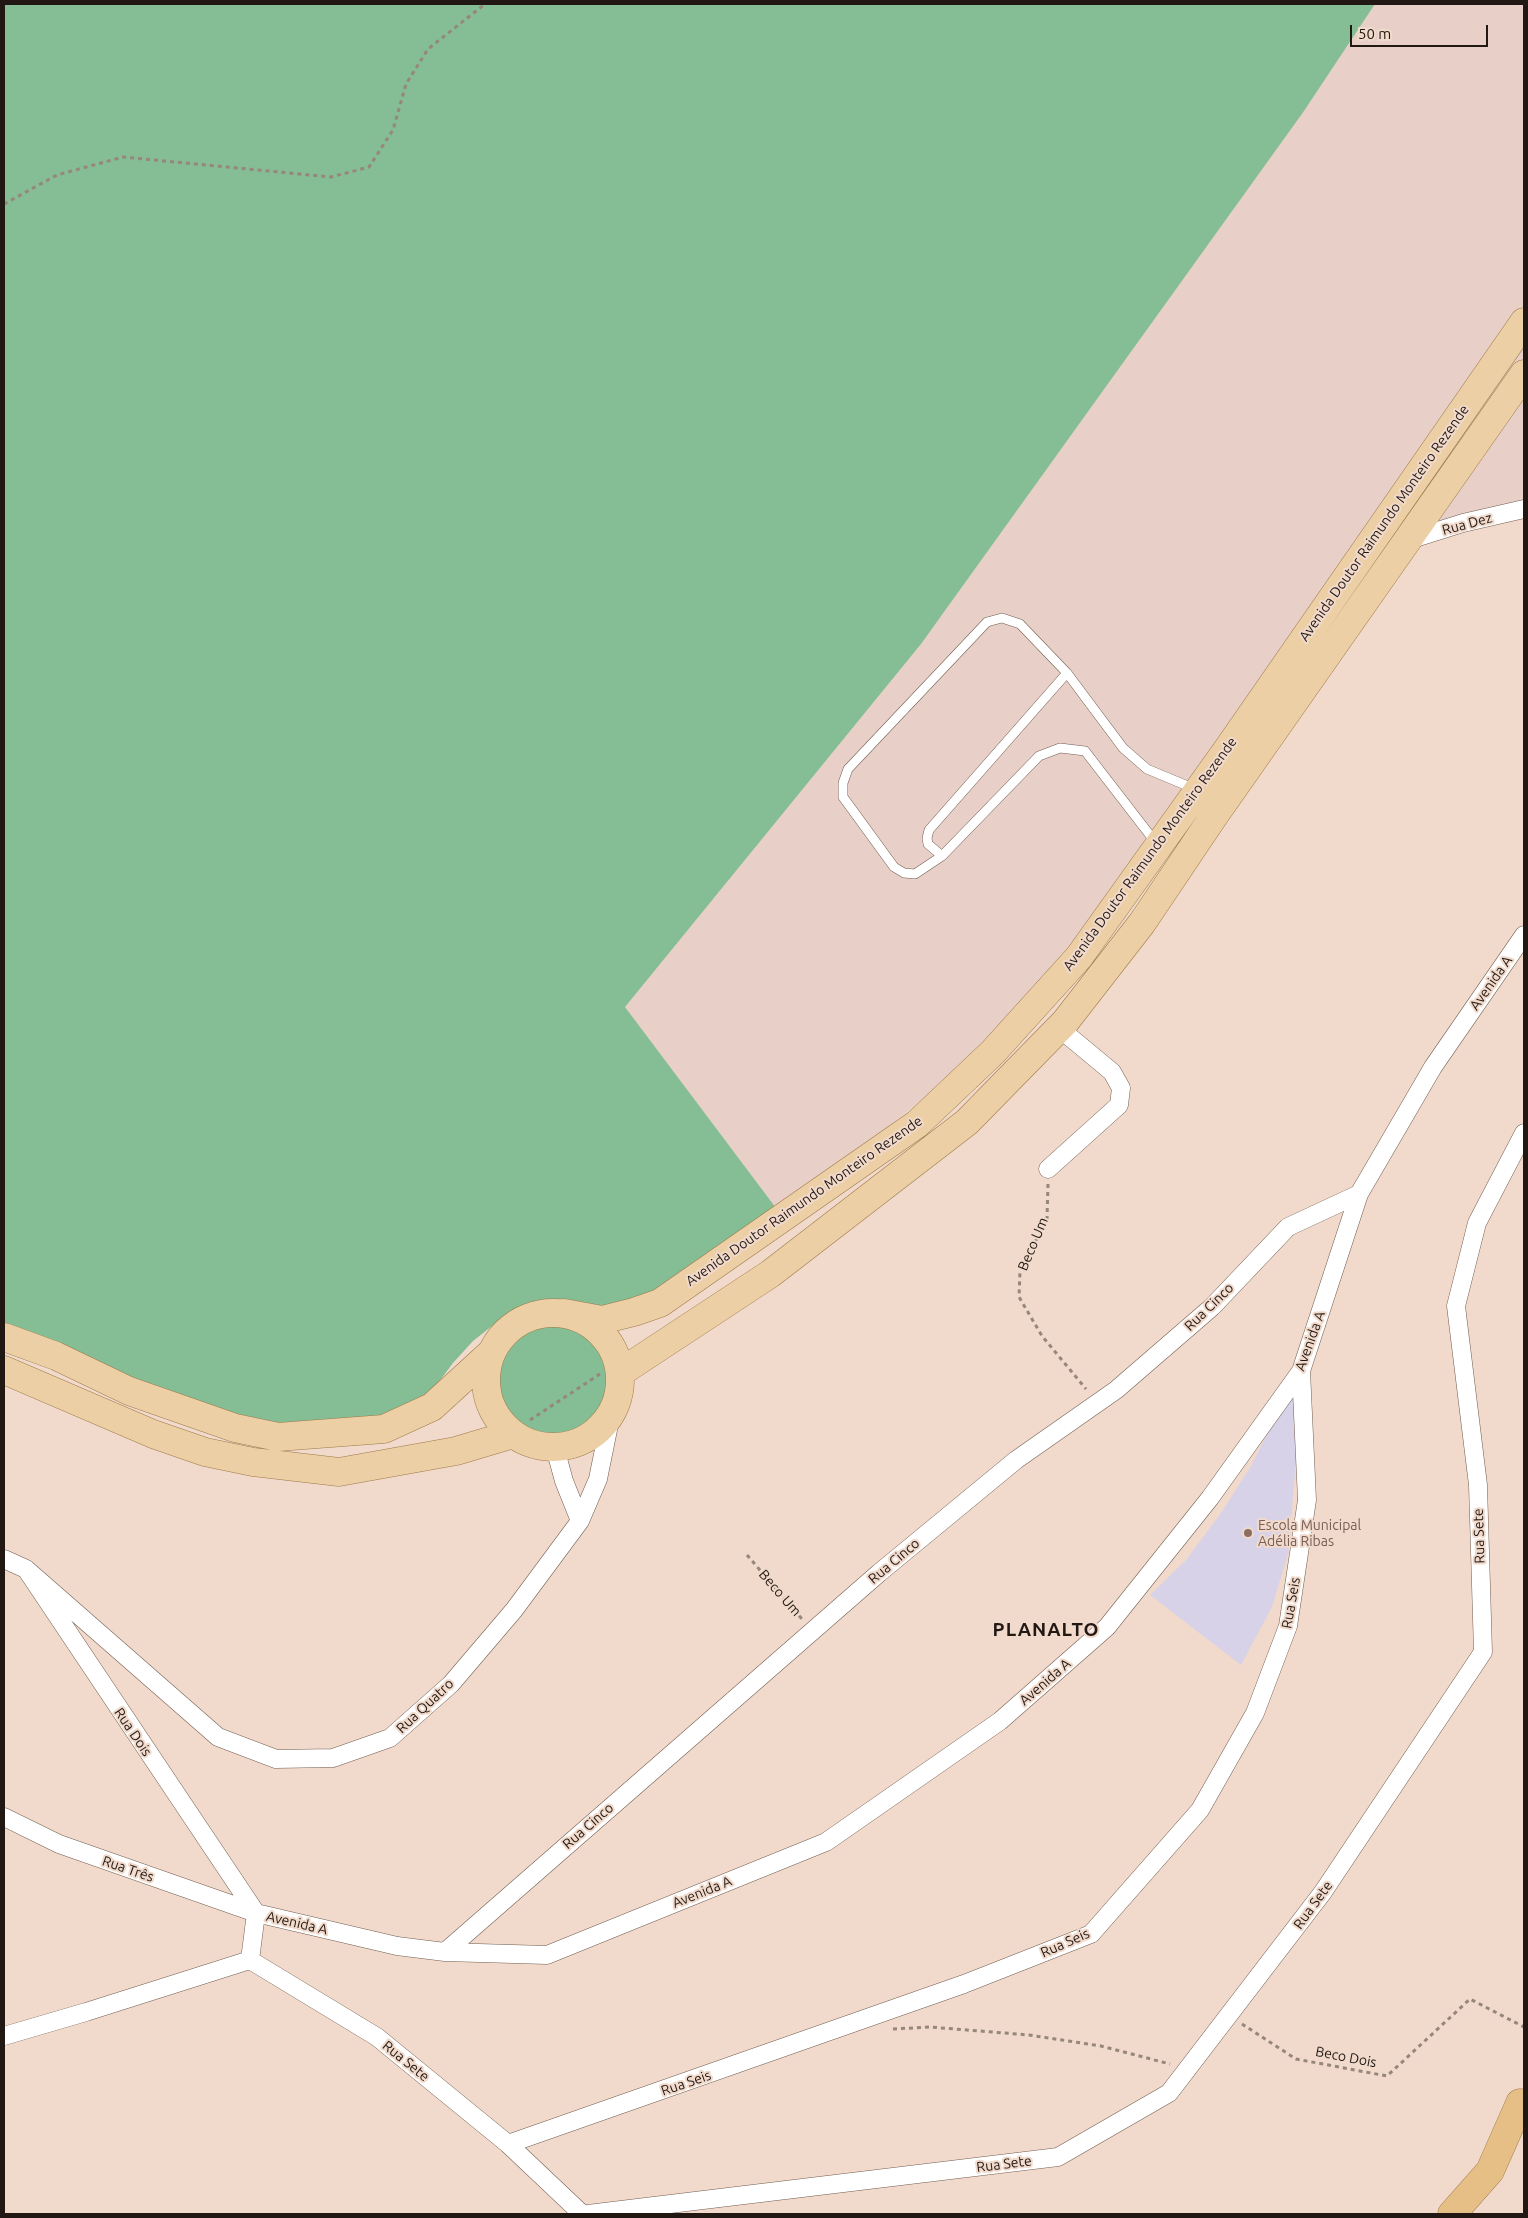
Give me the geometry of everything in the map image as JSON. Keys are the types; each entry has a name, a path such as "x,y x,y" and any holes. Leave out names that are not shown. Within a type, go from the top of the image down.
{"highway":[{"path":"1452,2214 1490,2171 1520,2103 1524,2118"}],"main road":[{"name":"Avenida Doutor Raimundo Monteiro Rezende","path":"4,1337 56,1356 129,1391 235,1428 278,1437 384,1429 432,1407 491,1353 503,1334 521,1320 542,1313 564,1312 602,1320 660,1303 917,1124 992,1052 1079,957 1198,790 1524,322"},
{"name":"Avenida Doutor Raimundo Monteiro Rezende","path":"620,1367 770,1274 967,1122 1059,1028 1142,923 1214,816 1524,374"},
{"name":"Avenida Doutor Raimundo Monteiro Rezende","path":"491,1353 486,1375 488,1397 498,1419 510,1432 533,1444 555,1448 577,1443 596,1432 611,1415 619,1394 620,1367 611,1344 598,1329 582,1318 564,1312"},
{"path":"4,1370 153,1434 205,1452 254,1462 339,1472 456,1451 510,1432"}],"street":[{"name":"Rua Dez","path":"1409,540 1463,523 1524,509"},
{"name":"Avenida A","path":"256,1913 397,1946 445,1952 547,1955 826,1842 1000,1721 1106,1628 1210,1498 1301,1371 1359,1194 1432,1067 1524,935"},
{"path":"1048,1169 1118,1105 1121,1088 1112,1072 1059,1028"},
{"name":"Rua Sete","path":"588,2214 1058,2157 1170,2093 1323,1892 1483,1652 1478,1486 1456,1306 1477,1223 1524,1133"},
{"name":"Rua Cinco","path":"445,1952 813,1631 1016,1460 1116,1390 1212,1307 1288,1227 1359,1194"},
{"name":"Rua Seis","path":"508,2144 955,1988 1091,1934 1200,1810 1254,1713 1288,1626 1307,1500 1301,1371"},
{"name":"Rua Quatro","path":"26,1569 218,1737 276,1759 333,1758 390,1738 451,1684 514,1610 580,1521 598,1479 611,1415"},
{"path":"555,1448 564,1481 580,1521"},
{"path":"4,1559 26,1569"},
{"name":"Rua Dois","path":"26,1569 76,1647 256,1913"},
{"name":"Rua Três","path":"4,1817 59,1844 256,1913"},
{"path":"4,2036 250,1960 256,1913"},
{"name":"Rua Sete","path":"250,1960 377,2037 508,2144 582,2214"}],"lane":[{"path":"1158,846 1085,751 1060,748 1039,756 942,856 915,874 904,873 894,867 843,798 843,783 848,769 987,622 1002,618 1020,624 1067,673 1123,748 1147,769 1198,790"},
{"path":"942,856 928,844 929,830 1067,673"}],"path":[{"path":"4,204 56,174 123,157 331,177 369,167 393,130 406,84 428,49 485,4"},
{"name":"Beco Um","path":"1048,1169 1047,1219 1020,1271 1019,1297 1042,1336 1098,1403"},
{"path":"510,1432 620,1367"},
{"name":"Beco Um","path":"747,1555 813,1631"},
{"name":"Beco Dois","path":"1229,2015 1296,2059 1387,2076 1470,1999 1524,2027"},
{"path":"930,2027 1029,2035 1092,2045 1188,2069"}],"shaded area":[{"path":"1375,4 1524,4 1524,504 1410,540 1352,550 1103,905 1005,1023 918,1103 779,1212 625,1007 921,644 1304,111"},
{"name":"Escola Municipal Adélia Ribas","path":"1293,1383 1299,1428 1288,1554 1272,1607 1241,1665 1150,1595 1186,1560 1221,1513 1251,1466"}],"green space":[{"path":"4,4 1375,4 1304,111 921,644 625,1007 779,1212 646,1303 577,1310 539,1304 506,1315 473,1341 453,1363 423,1403 386,1422 290,1432 203,1409 4,1326"},
{"path":"551,1323 572,1327 591,1339 603,1358 607,1379 603,1400 591,1419 572,1431 551,1435 530,1431 511,1419 499,1400 495,1379 499,1358 511,1339 530,1327"}],"place":[{"name":"Escola Municipal Adélia Ribas","path":"1248,1533"}],"district":[{"name":"PLANALTO","path":"1046,1630"}]}
